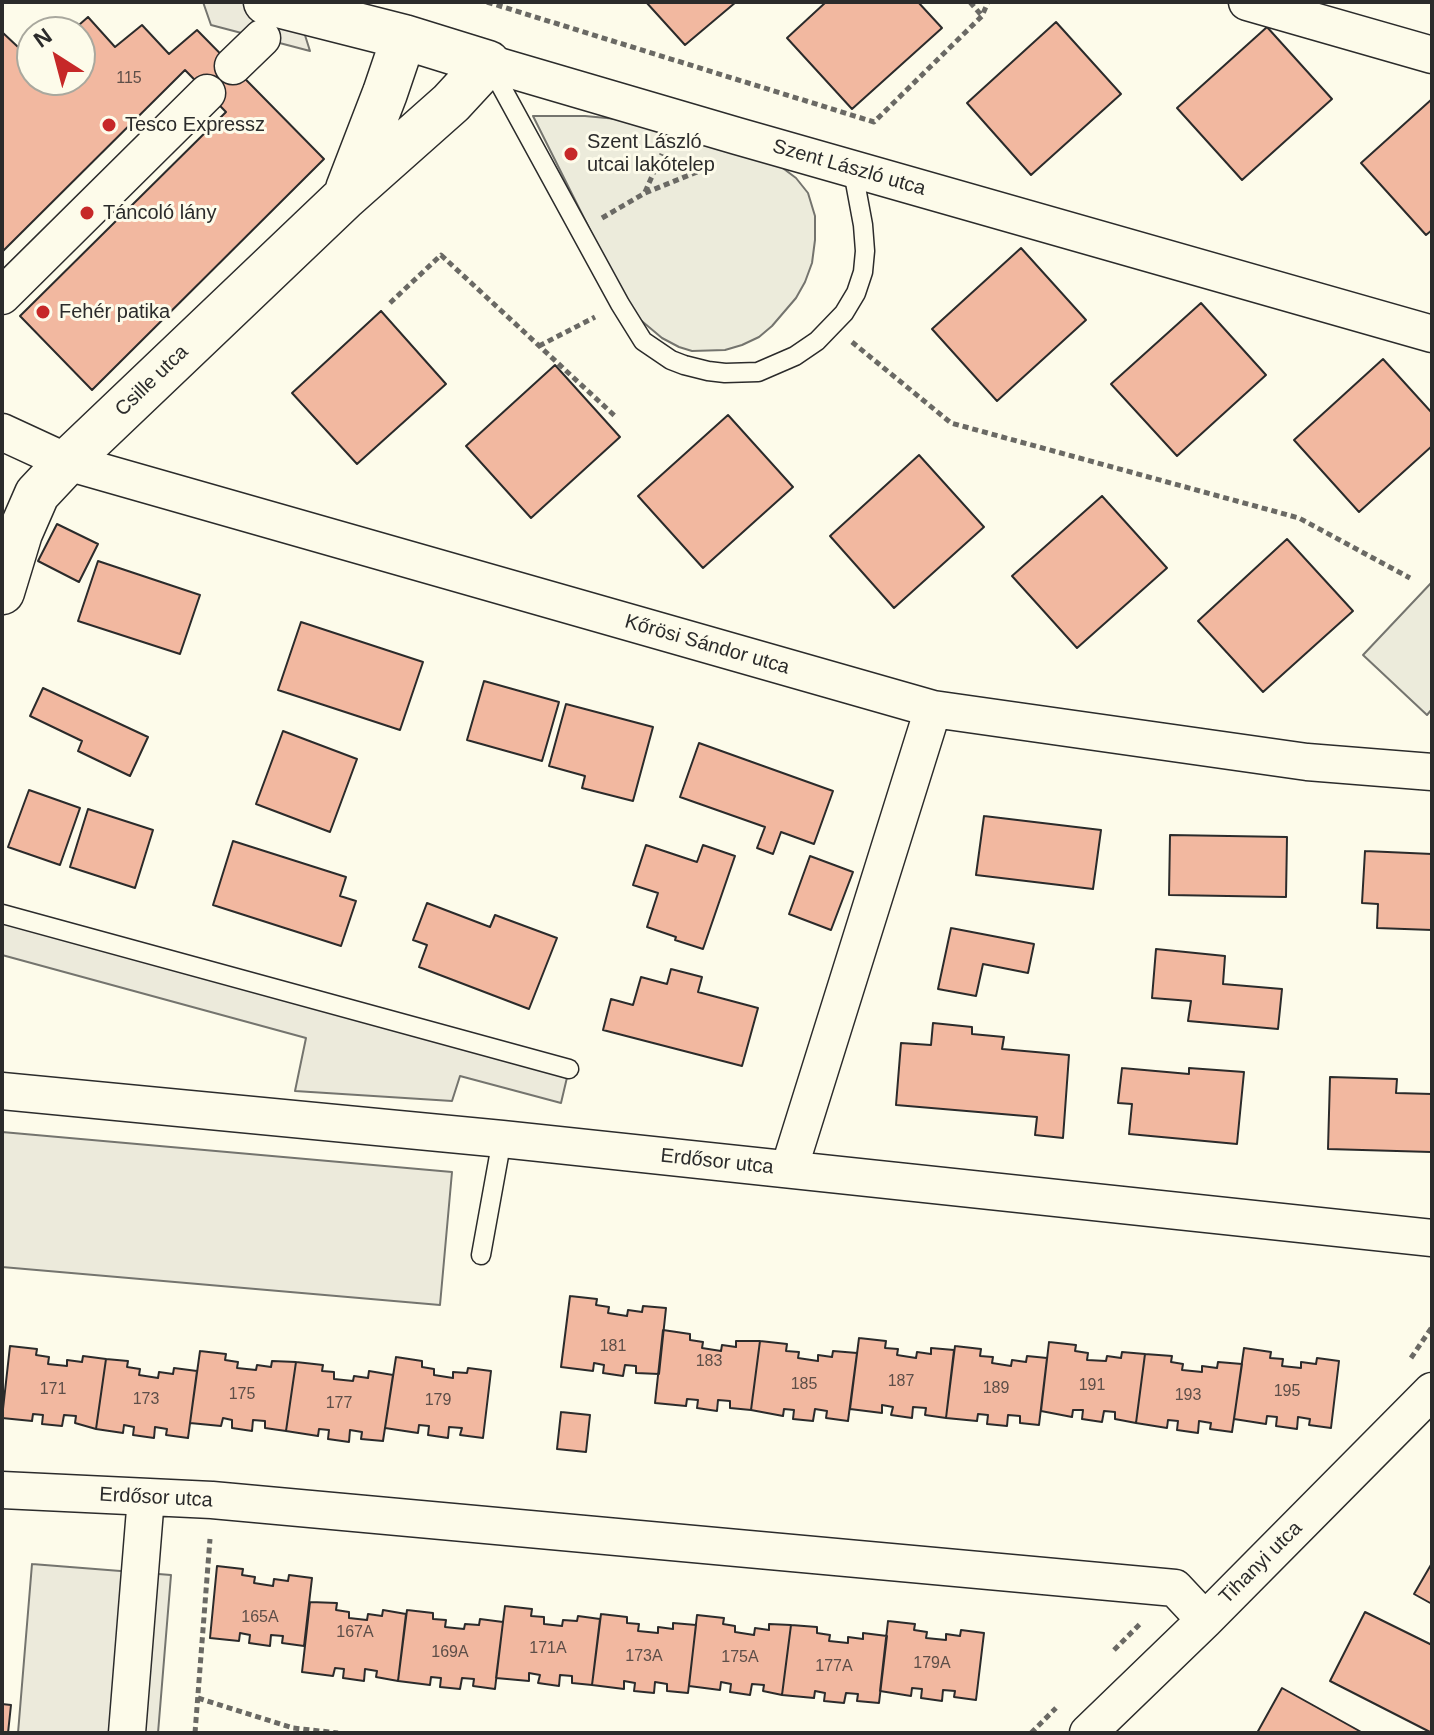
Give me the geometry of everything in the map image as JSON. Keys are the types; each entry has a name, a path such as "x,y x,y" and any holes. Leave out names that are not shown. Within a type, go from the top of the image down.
{"street":[{"path":"1247,2 1432,55"},
{"path":"233,66 264,20"},
{"name":"Szent László utca","path":"264,20 404,37 737,136 1432,334"},
{"name":"Csille utca","path":"344,198 404,37"},
{"name":"Csille utca","path":"2,592 20,533 37,494 344,198 451,103 488,63"},
{"path":"2,296 207,93"},
{"name":"Kőrösi Sándor utca","path":"2,432 67,462 933,709 1307,762 1432,772"},
{"path":"789,1169 933,709"},
{"name":"Erdősor utca","path":"2,1091 502,1139 1432,1238"},
{"name":"Tihanyi utca","path":"1088,1733 1432,1391"},
{"name":"Erdősor utca","path":"2,1490 212,1500 1175,1588 1205,1620"},
{"path":"127,1733 146,1497"}],"lane":[{"path":"488,63 643,341 671,360 708,371 758,372 795,356 817,341 844,313 856,293 863,272 865,251 855,182 846,167"},
{"path":"2,914 569,1069"},
{"path":"481,1255 502,1139"}],"path":[{"path":"487,2 874,122 982,16 988,2"},
{"path":"970,2 982,16"},
{"path":"581,230 645,193 726,160 737,136"},
{"path":"390,303 441,255 616,417"},
{"path":"539,346 620,304"},
{"path":"833,327 951,423 1299,518 1410,578"},
{"path":"195,1733 212,1500"},
{"path":"198,1698 293,1728 338,1733"}],"shaded area":[{"path":"203,2 266,2 297,10 310,51 211,25"},
{"path":"533,116 617,119 780,166 796,178 808,193 815,216 812,263 796,298 772,326 742,345 725,350 692,351 662,338 631,312"},
{"path":"1432,582 1432,709 1427,715 1363,655"},
{"path":"2,914 569,1069 561,1103 460,1076 452,1101 295,1091 306,1038 2,955"},
{"path":"2,1132 452,1172 440,1305 2,1267"},
{"path":"32,1564 171,1575 158,1733 18,1733"}],"building":[{"path":"646,2 736,2 685,45"},
{"path":"826,2 918,2 942,28 852,109 787,38"},
{"path":"1056,22 1121,94 1031,175 967,103"},
{"path":"142,25 169,54 197,30 324,159 92,390 20,316 226,112 185,70 2,252 2,32 16,45 16,96 96,96 96,26 115,47"},
{"path":"1267,27 1332,99 1242,180 1177,108"},
{"path":"1432,99 1432,230 1426,235 1361,163"},
{"path":"1021,248 1086,320 997,401 932,329"},
{"path":"1201,303 1266,375 1177,456 1111,384"},
{"path":"381,311 446,384 357,464 292,393"},
{"path":"1383,359 1432,413 1432,446 1359,512 1294,440"},
{"path":"555,365 620,437 531,518 466,446"},
{"path":"728,415 793,487 703,568 638,496"},
{"path":"919,455 984,527 894,608 830,536"},
{"path":"1102,496 1167,568 1077,648 1012,576"},
{"path":"57,524 98,544 79,582 38,561"},
{"path":"1287,539 1353,611 1263,692 1198,621"},
{"path":"98,561 200,595 180,654 78,621"},
{"path":"301,622 423,662 400,730 278,690"},
{"path":"484,681 559,702 542,761 467,740"},
{"path":"43,688 148,737 130,776 78,751 82,741 30,716"},
{"path":"566,704 653,727 633,801 582,788 585,776 549,766"},
{"path":"283,731 357,759 330,832 256,804"},
{"path":"699,743 833,791 814,844 781,832 773,854 757,848 765,827 680,797"},
{"path":"29,790 80,808 60,865 8,847"},
{"path":"88,809 153,830 135,888 70,867"},
{"path":"984,816 1101,830 1093,889 976,875"},
{"path":"1170,835 1287,837 1286,897 1169,895"},
{"path":"233,841 346,877 340,896 356,901 341,946 213,905"},
{"path":"646,845 697,862 703,845 735,856 703,949 647,927 658,893 633,885"},
{"path":"1365,851 1432,854 1432,930 1377,928 1378,904 1362,903"},
{"path":"810,856 853,872 831,930 789,914"},
{"path":"427,903 490,927 495,915 557,938 529,1009 419,967 427,945 413,940"},
{"path":"951,928 1034,944 1028,973 983,964 976,996 938,989"},
{"path":"1156,949 1225,956 1223,984 1282,989 1278,1029 1188,1021 1191,1001 1152,998"},
{"path":"671,969 702,977 698,992 758,1008 742,1066 603,1030 611,999 633,1005 641,977 667,984"},
{"path":"933,1023 972,1027 972,1034 1004,1037 1002,1049 1069,1055 1063,1138 1035,1135 1037,1117 896,1105 901,1043 931,1045"},
{"path":"1122,1068 1189,1074 1189,1068 1244,1072 1237,1144 1129,1134 1132,1104 1118,1103"},
{"path":"1330,1077 1397,1079 1396,1093 1432,1094 1432,1178 1431,1152 1328,1149"},
{"path":"570,1296 597,1299 596,1305 609,1307 608,1313 627,1316 628,1310 642,1312 643,1306 666,1308 659,1374 636,1373 636,1366 625,1365 623,1376 603,1373 604,1365 594,1363 593,1371 561,1367"},
{"path":"663,1330 690,1334 690,1340 703,1342 702,1348 721,1351 722,1345 736,1347 736,1341 760,1341 751,1410 730,1408 730,1401 718,1400 717,1411 697,1408 698,1400 687,1399 686,1406 655,1403"},
{"path":"859,1338 886,1341 885,1348 898,1349 897,1355 916,1358 917,1352 931,1354 931,1348 954,1350 946,1418 925,1415 926,1408 913,1407 912,1418 891,1415 893,1407 882,1405 882,1413 850,1409"},
{"path":"760,1341 787,1344 786,1351 799,1352 798,1358 818,1361 818,1355 832,1357 833,1351 857,1353 848,1421 826,1418 827,1411 815,1409 813,1421 793,1419 794,1410 784,1409 783,1416 751,1410"},
{"path":"1049,1342 1076,1345 1075,1351 1088,1353 1087,1360 1106,1361 1107,1356 1121,1358 1122,1352 1145,1354 1136,1423 1115,1419 1115,1412 1104,1411 1102,1422 1082,1419 1083,1410 1073,1410 1072,1417 1041,1411"},
{"path":"10,1346 37,1349 36,1355 49,1357 48,1364 67,1366 67,1360 82,1362 83,1356 106,1359 96,1429 75,1423 76,1416 64,1415 62,1426 42,1424 43,1415 33,1414 32,1421 2,1418"},
{"path":"955,1346 981,1349 980,1356 993,1357 992,1363 1011,1366 1012,1360 1026,1362 1027,1356 1047,1358 1039,1425 1020,1423 1020,1416 1008,1415 1007,1426 987,1424 988,1415 978,1414 977,1421 946,1418"},
{"path":"1244,1348 1271,1352 1270,1358 1283,1359 1282,1366 1301,1368 1301,1362 1316,1364 1317,1358 1339,1361 1331,1428 1309,1425 1310,1419 1298,1417 1297,1429 1276,1426 1277,1417 1267,1416 1266,1424 1234,1419"},
{"path":"200,1351 226,1354 225,1360 238,1362 237,1368 256,1370 257,1365 271,1367 272,1361 296,1362 286,1431 265,1428 265,1421 253,1420 252,1431 232,1428 232,1420 223,1418 221,1426 190,1423"},
{"path":"1145,1354 1172,1356 1171,1362 1183,1364 1182,1370 1202,1372 1202,1366 1217,1368 1218,1362 1242,1364 1232,1432 1210,1429 1211,1423 1199,1421 1198,1433 1177,1430 1178,1421 1168,1420 1167,1428 1136,1423"},
{"path":"396,1357 422,1361 422,1367 434,1369 434,1375 453,1378 453,1372 467,1373 468,1368 491,1371 483,1438 460,1435 462,1428 449,1427 448,1438 428,1435 429,1426 419,1425 418,1433 385,1428"},
{"path":"106,1359 128,1361 127,1367 140,1369 139,1375 158,1378 159,1372 173,1374 174,1368 197,1371 188,1438 166,1435 167,1429 155,1427 154,1438 133,1435 134,1427 124,1425 123,1433 96,1429"},
{"path":"296,1362 323,1365 322,1371 334,1372 334,1379 353,1381 354,1376 368,1378 369,1371 393,1375 383,1441 361,1439 362,1432 350,1430 349,1442 328,1439 329,1430 319,1429 318,1436 286,1431"},
{"path":"561,1412 590,1415 586,1452 557,1449"},
{"path":"1432,1563 1432,1604 1414,1594"},
{"path":"217,1566 243,1569 242,1575 255,1577 254,1583 273,1586 274,1579 288,1581 289,1575 312,1578 304,1646 282,1643 283,1636 271,1635 270,1646 249,1643 250,1635 240,1633 239,1641 210,1638"},
{"path":"310,1602 337,1603 336,1610 349,1612 349,1618 367,1620 368,1614 382,1616 383,1610 406,1614 398,1681 376,1677 377,1671 365,1669 364,1681 343,1678 344,1669 335,1668 333,1676 302,1672"},
{"path":"505,1606 532,1609 531,1616 544,1617 544,1624 562,1626 563,1620 577,1621 578,1616 600,1619 592,1685 572,1683 572,1676 560,1675 559,1686 538,1683 540,1675 529,1673 529,1681 496,1678"},
{"path":"407,1610 433,1613 433,1619 446,1620 445,1627 464,1629 465,1624 479,1625 480,1619 503,1622 495,1689 473,1686 474,1679 462,1678 460,1689 440,1687 441,1678 431,1677 430,1685 398,1681"},
{"path":"1365,1612 1432,1645 1432,1733 1330,1681"},
{"path":"601,1614 627,1617 627,1623 639,1624 638,1631 658,1633 658,1627 673,1629 673,1623 696,1625 688,1693 667,1691 667,1684 655,1682 654,1693 634,1691 635,1683 624,1681 624,1689 592,1685"},
{"path":"697,1615 724,1618 723,1624 735,1626 735,1632 754,1635 755,1628 769,1630 769,1624 791,1625 782,1695 763,1691 764,1685 752,1684 750,1695 730,1692 731,1684 721,1682 720,1690 689,1686"},
{"path":"888,1621 915,1624 914,1630 927,1632 926,1638 946,1640 946,1634 960,1636 961,1630 984,1633 976,1700 954,1697 955,1691 943,1690 942,1701 921,1698 922,1689 912,1688 911,1696 880,1691"},
{"path":"791,1625 817,1627 817,1633 830,1635 829,1641 848,1643 848,1637 863,1639 863,1633 887,1636 879,1703 857,1701 858,1694 846,1693 844,1703 824,1701 825,1693 815,1691 814,1698 782,1695"},
{"path":"1282,1688 1363,1733 1257,1733"},
{"path":"2,1704 11,1705 8,1733 2,1733"}],"place":[{"name":"Tesco Expressz","path":"109,125"},
{"name":"Szent László utcai lakótelep","path":"571,154"},
{"name":"Táncoló lány","path":"87,213"},
{"name":"Fehér patika","path":"43,312"}]}
